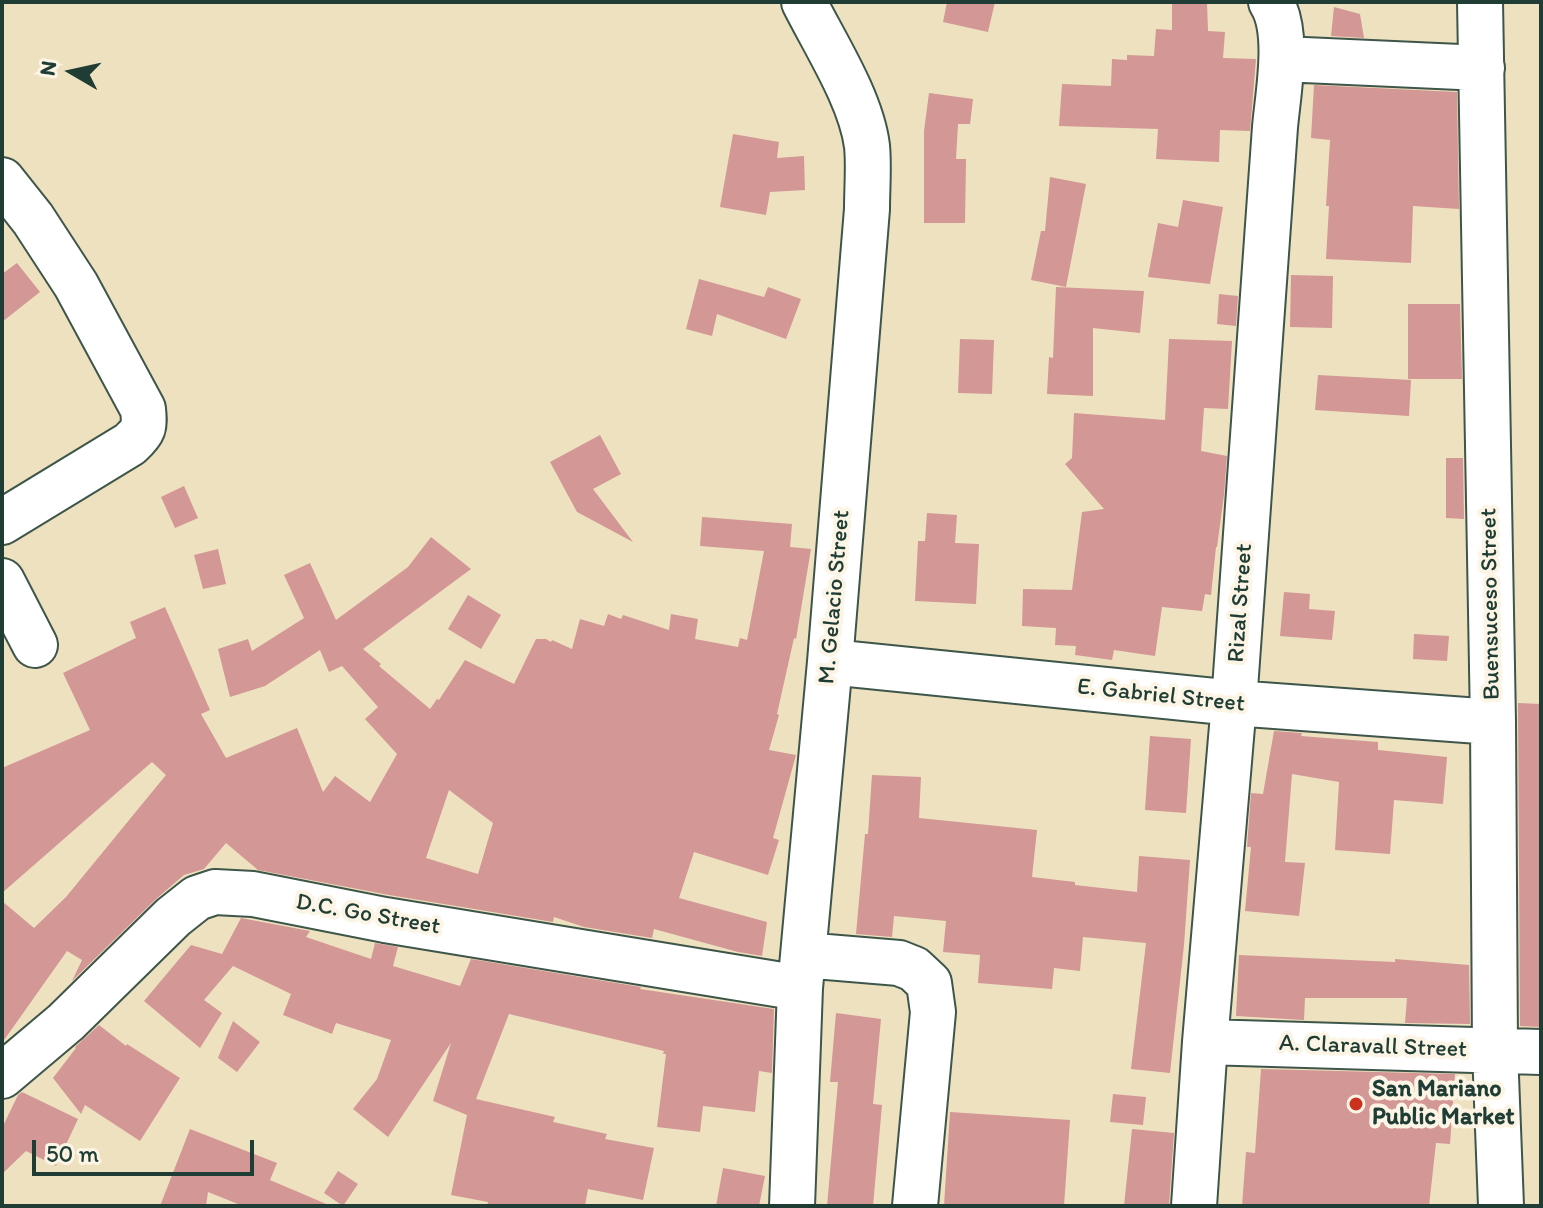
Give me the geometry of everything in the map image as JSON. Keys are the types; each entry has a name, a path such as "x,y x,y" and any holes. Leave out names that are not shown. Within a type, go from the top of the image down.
{"street":[{"name":"M. Gelacio Street","path":"792,1206 801,972 867,209 867,145 858,112 804,2"},
{"name":"Rizal Street","path":"1194,1206 1234,703 1262,288 1282,59 1277,11 1271,2"},
{"name":"Buensuceso Street","path":"1480,2 1493,722 1495,1050 1501,1206"},
{"path":"1282,59 1482,68"},
{"path":"2,180 33,219 76,285 143,409 145,425 141,434 130,444 2,522"},
{"path":"2,581 35,645"},
{"name":"E. Gabriel Street","path":"830,662 1234,703 1493,722"},
{"name":"D.C. Go Street","path":"2,1076 66,1022 173,917 197,898 215,892 253,894 385,920 801,972 899,963 914,969 929,983 933,1012 915,1206"},
{"name":"A. Claravall Street","path":"1205,1042 1541,1052"}],"building":[{"path":"947,2 995,2 988,32 943,22"},
{"path":"1172,2 1207,2 1208,31 1225,32 1223,58 1256,59 1250,131 1220,130 1219,162 1156,159 1158,129 1059,126 1062,84 1111,86 1112,59 1127,60 1127,55 1154,56 1156,29 1172,30"},
{"path":"1334,7 1360,14 1364,38 1331,36"},
{"path":"1314,85 1457,92 1459,209 1413,206 1411,263 1326,259 1330,140 1311,138"},
{"path":"929,93 973,99 970,124 958,124 956,159 966,159 965,223 924,223 924,131"},
{"path":"733,134 779,142 777,158 804,156 805,190 770,192 766,215 720,207"},
{"path":"1050,177 1086,184 1066,287 1031,280 1041,231 1045,231"},
{"path":"1183,200 1223,207 1210,284 1148,277 1158,223 1178,227"},
{"path":"17,263 40,292 2,322 2,274"},
{"path":"1291,275 1333,276 1332,328 1290,327"},
{"path":"699,279 764,297 768,287 801,299 786,339 717,314 712,336 686,329"},
{"path":"1056,287 1144,291 1140,333 1093,328 1093,396 1047,394 1049,357 1053,358"},
{"path":"1219,294 1238,296 1236,326 1217,324"},
{"path":"1408,304 1460,304 1462,379 1408,379"},
{"path":"960,339 994,340 992,394 958,393"},
{"path":"1169,339 1232,341 1228,409 1204,408 1201,451 1227,456 1211,595 1205,594 1202,611 1162,607 1155,656 1114,650 1112,660 1075,655 1076,646 1055,645 1056,628 1022,626 1023,589 1072,590 1082,512 1104,509 1065,464 1072,458 1074,413 1165,420"},
{"path":"1318,375 1411,380 1409,416 1315,410"},
{"path":"600,435 621,474 593,489 633,542 577,512 550,462"},
{"path":"1446,458 1463,458 1464,519 1446,518"},
{"path":"184,486 198,518 175,528 161,497"},
{"path":"927,513 957,515 955,543 979,544 976,604 915,601 918,541 925,541"},
{"path":"702,517 792,524 790,547 811,549 796,639 769,750 796,755 773,838 779,840 768,875 694,852 679,898 767,922 762,956 654,929 652,938 584,927 554,917 553,922 258,870 226,843 204,869 184,875 156,899 72,981 82,960 67,951 2,1043 2,901 34,928 66,897 166,775 152,762 2,893 2,768 90,730 63,673 136,638 130,622 165,607 210,710 201,714 226,758 297,728 323,792 335,776 370,802 397,754 365,719 378,707 342,666 329,672 320,650 265,686 230,697 218,649 248,639 252,651 304,618 284,575 310,563 336,620 408,567 431,537 471,569 363,649 430,709 465,660 514,684 536,639 552,640 572,649 580,619 604,626 608,614 621,619 623,615 669,630 671,614 698,619 695,639 738,647 740,638 747,640 764,551 700,546","holes":["449,790 493,823 478,874 426,858"]},
{"path":"218,549 226,584 203,589 194,555"},
{"path":"1284,592 1310,594 1309,609 1335,611 1332,640 1280,636"},
{"path":"468,595 501,615 481,649 448,629"},
{"path":"1414,634 1449,636 1447,661 1413,659"},
{"path":"1518,703 1541,704 1541,1027 1520,1026"},
{"path":"1274,731 1378,742 1378,750 1447,757 1443,804 1394,800 1390,854 1335,850 1339,782 1292,774 1285,862 1305,863 1299,916 1245,911 1251,847 1247,847 1251,793 1263,794"},
{"path":"1150,736 1191,739 1186,813 1145,810"},
{"path":"872,775 921,777 919,818 1037,830 1032,877 1137,892 1139,856 1190,860 1170,1073 1131,1069 1146,943 1083,937 1080,971 1054,968 1052,989 978,983 980,955 943,952 946,921 894,916 892,937 856,934"},
{"path":"241,918 310,931 306,937 371,959 375,943 398,947 393,966 460,986 471,959 774,1009 772,1073 759,1071 755,1112 703,1106 700,1132 657,1127 664,1051 509,1014 476,1099 555,1117 553,1122 607,1134 605,1139 654,1148 643,1200 588,1189 585,1206 487,1206 488,1202 451,1195 467,1115 433,1101 451,1043 388,1137 353,1109 377,1079 391,1040 336,1023 332,1034 283,1015 291,994 233,966 204,1000 222,1013 200,1048 144,1001 191,945 222,954"},
{"path":"1239,955 1395,962 1395,959 1469,965 1470,1024 1405,1023 1407,998 1305,998 1304,1020 1236,1016"},
{"path":"836,1013 881,1019 873,1104 882,1105 873,1206 827,1206 838,1082 830,1082"},
{"path":"233,1021 260,1042 237,1072 218,1058"},
{"path":"99,1025 126,1046 180,1078 140,1141 85,1105 81,1114 53,1078 75,1047"},
{"name":"San Mariano Public Market","path":"1261,1069 1455,1074 1450,1144 1436,1143 1429,1206 1242,1206 1246,1152 1255,1153"},
{"path":"22,1092 78,1119 56,1166 26,1151 2,1174 2,1128"},
{"path":"1113,1094 1146,1097 1143,1125 1110,1122"},
{"path":"950,1112 1070,1120 1064,1206 944,1206"},
{"path":"190,1129 277,1163 270,1180 331,1206 243,1206 208,1192 206,1206 160,1206"},
{"path":"1132,1129 1174,1133 1169,1206 1124,1206"},
{"path":"723,1168 765,1176 759,1206 716,1206"},
{"path":"338,1171 358,1184 343,1206 324,1193"}],"place":[{"name":"San Mariano Public Market","path":"1356,1104"}]}
